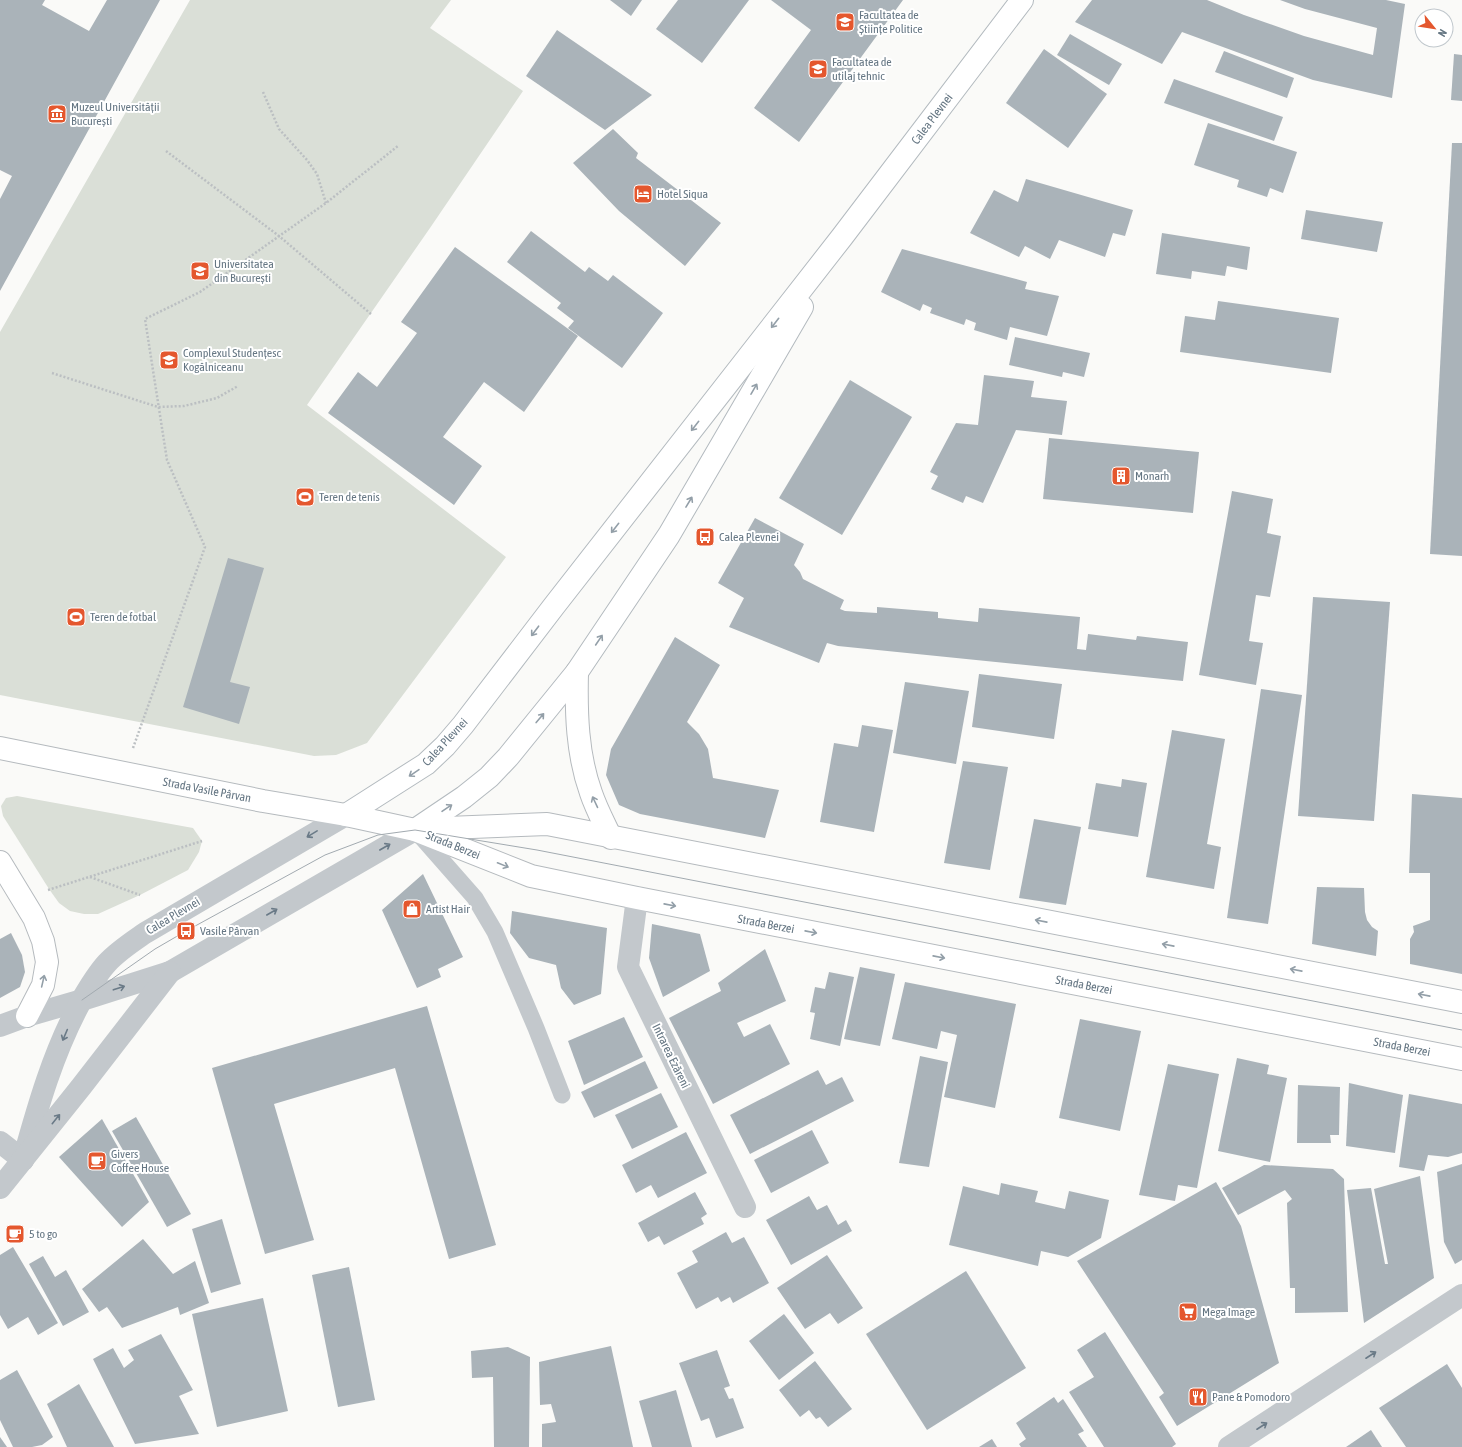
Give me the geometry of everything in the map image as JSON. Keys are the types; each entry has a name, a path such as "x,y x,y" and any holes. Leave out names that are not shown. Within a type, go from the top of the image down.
{"main road":[{"name":"Calea Plevnei","path":"346,815 426,764 445,746 496,683 554,606 842,237 1022,0"},
{"name":"Calea Plevnei","path":"415,830 464,797 489,777 508,757 577,672 669,535 842,237"},
{"path":"577,672 576,713 581,756 591,793 611,838"},
{"name":"Strada Vasile Pârvan","path":"0,748 263,802 346,815 415,830"},
{"name":"Strada Berzei","path":"415,830 547,824 611,838 1462,1002"},
{"name":"Strada Berzei","path":"415,830 531,876 1462,1059"},
{"path":"0,862 34,918 43,941 47,962 43,985 27,1016"}],"street":[{"name":"Calea Plevnei","path":"82,1000 94,978 124,947 145,933 346,815"},
{"name":"Calea Plevnei","path":"0,1026 27,1016 170,972 415,830"},
{"name":"Intrarea Ezăreni","path":"637,898 628,967 745,1207"},
{"name":"Calea Plevnei","path":"0,1188 170,972"},
{"path":"0,1142 23,1160 44,1088 70,1022 82,1000"},
{"path":"1229,1447 1462,1296"}],"lane":[{"path":"415,830 475,898 495,932 536,1028 562,1095"}],"path":[{"path":"263,92 278,129 307,160 317,174 326,203"},
{"path":"124,773 204,547 167,460 145,320 200,292 326,203 398,146"},
{"path":"166,151 279,236 371,314"},
{"path":"52,373 158,407 184,406 217,398 238,386"},
{"path":"22,898 202,841"},
{"path":"89,876 140,895"}],"shaded area":[{"name":"Complexul Studențesc Kogălniceanu","path":"190,0 451,0 430,28 523,91 307,405 506,557 367,743 336,755 314,756 0,695 0,332"},
{"path":"17,796 193,828 202,841 199,852 188,870 140,895 98,914 84,914 70,911 59,903 49,889 3,816 1,806 6,798"}],"building":[{"path":"0,0 45,0 42,5 89,31 107,0 160,0 0,291 0,199 12,176 0,170"},
{"path":"610,0 642,0 631,16"},
{"path":"678,0 749,0 702,63 656,29"},
{"name":"Facultatea de utilaj tehnic","path":"771,0 903,0 799,142 754,108 811,30"},
{"path":"1092,0 1207,0 1304,36 1373,55 1377,28 1305,9 1280,0 1386,0 1405,4 1392,98 1313,80 1182,32 1162,64 1075,22"},
{"path":"557,30 652,95 605,130 526,76"},
{"path":"1070,34 1122,64 1109,85 1057,55"},
{"path":"1044,49 1107,94 1068,148 1006,103"},
{"path":"1224,51 1294,78 1287,98 1215,72"},
{"path":"1454,54 1462,55 1462,101 1451,100"},
{"path":"1174,79 1283,117 1274,141 1164,103"},
{"path":"1208,123 1297,152 1283,193 1270,188 1267,197 1237,187 1239,180 1194,165"},
{"name":"Hotel Siqua","path":"613,129 638,153 636,158 721,223 685,266 619,211 573,163"},
{"path":"1452,143 1462,143 1462,556 1430,554"},
{"path":"1026,179 1133,210 1125,236 1113,233 1105,257 1059,240 1050,259 1025,246 1019,257 970,233 994,190 1018,202"},
{"path":"1306,210 1383,222 1377,252 1301,239"},
{"path":"531,231 585,272 589,267 608,281 613,275 663,313 622,368 568,328 574,321 557,308 561,303 507,262"},
{"path":"1162,233 1250,247 1247,270 1227,266 1225,276 1192,271 1191,279 1156,274"},
{"path":"455,247 578,336 524,412 484,382 443,437 482,466 454,505 328,413 358,372 377,387 417,333 401,322"},
{"path":"902,249 1027,282 1025,289 1059,296 1047,336 1010,327 1007,340 974,330 976,323 966,319 964,325 930,313 932,308 923,304 920,311 881,292"},
{"path":"1218,301 1339,318 1331,373 1180,352 1185,316 1215,320"},
{"path":"1015,337 1090,353 1084,377 1063,372 1062,377 1009,365"},
{"path":"984,375 1034,381 1031,397 1067,401 1062,435 1016,430 983,503 966,496 963,503 931,489 938,476 930,472 956,423 978,425"},
{"path":"850,380 912,417 842,535 779,498"},
{"name":"Monarh","path":"1049,438 1199,452 1193,513 1043,499"},
{"path":"1232,491 1273,499 1267,533 1281,536 1270,597 1256,595 1249,641 1263,643 1256,685 1199,675"},
{"path":"755,518 804,544 794,565 800,572 803,579 844,600 840,609 845,611 877,613 877,607 938,612 938,618 978,622 979,608 1080,617 1077,649 1086,650 1088,634 1136,640 1137,636 1188,642 1183,681 838,646 827,643 819,663 729,627 744,598 718,583"},
{"path":"228,558 264,568 230,682 250,687 239,724 183,707"},
{"path":"1313,597 1390,602 1374,821 1298,816"},
{"path":"675,637 720,665 687,722 699,734 708,749 713,778 779,790 765,838 640,814 619,805 606,775 611,749"},
{"path":"979,674 1062,684 1054,739 972,727"},
{"path":"905,682 969,691 956,764 893,753"},
{"path":"1261,689 1302,695 1268,924 1227,918"},
{"path":"862,725 893,730 874,832 820,822 834,743 858,747"},
{"path":"1172,730 1225,739 1207,844 1221,847 1214,889 1146,877"},
{"path":"963,761 1008,767 990,870 944,863"},
{"path":"1122,779 1147,783 1138,837 1088,829 1096,783 1121,787"},
{"path":"1412,794 1462,798 1462,974 1410,964 1410,939 1414,932 1413,926 1430,920 1430,873 1409,873"},
{"path":"1034,819 1081,827 1066,905 1019,898"},
{"path":"423,874 463,957 438,969 441,977 417,988 382,910"},
{"path":"1317,887 1364,888 1365,912 1367,920 1372,927 1378,931 1376,956 1312,944"},
{"path":"512,911 607,928 601,994 574,1005 561,988 556,965 529,958 510,933"},
{"path":"652,924 700,934 710,971 663,997 649,958"},
{"path":"11,933 22,955 25,972 20,987 0,998 0,939"},
{"path":"765,949 786,1001 737,1023 744,1037 770,1024 790,1064 713,1104 669,1018 721,991 718,983"},
{"path":"860,967 895,974 880,1046 844,1039"},
{"path":"829,972 854,977 840,1046 810,1039 815,1013 810,1012 815,987 825,989"},
{"path":"905,982 1016,1004 995,1108 944,1097 957,1035 941,1031 937,1049 892,1039"},
{"path":"427,1006 496,1245 449,1259 395,1068 274,1104 314,1240 265,1254 212,1068"},
{"path":"624,1017 643,1057 584,1085 568,1041"},
{"path":"1080,1019 1141,1031 1120,1131 1059,1118"},
{"path":"920,1056 948,1062 929,1167 899,1163"},
{"path":"1237,1058 1269,1065 1267,1074 1287,1078 1270,1162 1218,1151"},
{"path":"645,1061 658,1088 594,1118 581,1092"},
{"path":"1168,1064 1219,1074 1197,1188 1178,1185 1175,1201 1139,1195"},
{"path":"818,1070 826,1085 842,1077 854,1101 750,1154 730,1115"},
{"path":"1349,1083 1403,1095 1395,1153 1346,1146"},
{"path":"1298,1085 1340,1087 1339,1135 1330,1135 1331,1143 1297,1143"},
{"path":"661,1093 678,1127 632,1149 615,1115"},
{"path":"1409,1094 1462,1104 1462,1153 1448,1157 1428,1155 1424,1171 1399,1167"},
{"path":"136,1117 191,1214 167,1227 112,1131"},
{"path":"102,1119 149,1202 122,1227 59,1157"},
{"path":"812,1130 829,1163 771,1193 754,1160"},
{"path":"686,1132 707,1173 658,1198 651,1185 636,1193 622,1165"},
{"path":"1462,1164 1462,1260 1455,1264 1444,1242 1437,1172"},
{"path":"1264,1165 1333,1169 1344,1179 1348,1312 1295,1313 1295,1288 1290,1288 1287,1203 1292,1199 1285,1190 1238,1215 1222,1188"},
{"path":"1420,1176 1434,1278 1364,1323 1347,1190 1371,1188 1385,1264 1388,1264 1374,1189"},
{"name":"Mega Image","path":"1216,1182 1241,1226 1279,1363 1177,1426 1159,1397 1164,1393 1077,1261"},
{"path":"1001,1183 1038,1191 1035,1202 1065,1209 1069,1191 1109,1200 1101,1238 1068,1257 1041,1251 1038,1266 949,1245 963,1186 999,1195"},
{"path":"695,1192 707,1214 701,1218 704,1224 664,1245 659,1236 648,1242 638,1223"},
{"path":"809,1196 817,1210 827,1205 838,1225 846,1220 852,1231 791,1265 766,1220"},
{"path":"222,1219 241,1284 211,1293 192,1229"},
{"path":"726,1232 732,1243 744,1237 769,1283 733,1303 730,1297 721,1302 718,1297 696,1309 677,1273 698,1262 692,1251"},
{"path":"143,1239 173,1274 195,1261 209,1303 180,1315 178,1307 122,1328 107,1307 99,1312 82,1289"},
{"path":"13,1247 58,1323 38,1335 28,1317 8,1329 0,1315 0,1255"},
{"path":"827,1255 863,1308 838,1324 830,1313 805,1329 777,1288"},
{"path":"43,1256 55,1277 66,1270 89,1312 63,1326 29,1264"},
{"path":"349,1267 375,1400 338,1407 312,1275"},
{"path":"966,1271 1026,1368 927,1430 866,1334"},
{"path":"263,1298 288,1411 217,1427 192,1314"},
{"path":"784,1314 814,1353 779,1380 749,1341"},
{"path":"1105,1332 1176,1444 1172,1447 1104,1447 1069,1392 1094,1377 1077,1350"},
{"path":"161,1334 193,1390 179,1396 199,1434 135,1444 93,1359 113,1348 124,1368 134,1360 128,1350"},
{"path":"611,1346 633,1447 542,1447 542,1424 556,1422 551,1404 540,1405 539,1362"},
{"path":"508,1347 530,1357 529,1447 494,1447 493,1377 472,1378 471,1351"},
{"path":"717,1350 730,1386 724,1388 729,1399 733,1398 744,1428 716,1438 709,1418 701,1421 679,1363"},
{"path":"815,1361 852,1409 828,1427 820,1417 816,1419 809,1410 800,1417 779,1390"},
{"path":"1447,1364 1462,1388 1462,1447 1406,1447 1379,1408"},
{"path":"17,1370 53,1437 42,1445 32,1447 13,1447 0,1420 0,1380"},
{"path":"79,1384 114,1447 67,1447 47,1404"},
{"path":"676,1390 692,1447 652,1447 639,1401"},
{"path":"1054,1397 1058,1403 1063,1399 1084,1431 1078,1434 1087,1447 1021,1447 1019,1444 1026,1439 1016,1423"},
{"path":"1371,1430 1382,1447 1346,1447"},
{"path":"0,1437 7,1447 0,1447"},
{"path":"992,1439 997,1447 979,1447"}],"tram line":[{"path":"82,1000 155,949 325,855 378,835 415,830 537,850 1462,1030"}],"place":[{"name":"Facultatea de Științe Politice","path":"845,22"},
{"name":"Facultatea de utilaj tehnic","path":"818,69"},
{"name":"Muzeul Universității București","path":"57,114"},
{"name":"Hotel Siqua","path":"643,194"},
{"name":"Universitatea din București","path":"200,271"},
{"name":"Complexul Studențesc Kogălniceanu","path":"169,360"},
{"name":"Monarh","path":"1121,476"},
{"name":"Teren de tenis","path":"305,497"},
{"name":"Calea Plevnei","path":"705,537"},
{"name":"Teren de fotbal","path":"76,617"},
{"name":"Artist Hair","path":"412,909"},
{"name":"Vasile Pârvan","path":"186,931"},
{"name":"Givers Coffee House","path":"97,1161"},
{"name":"5 to go","path":"15,1234"},
{"name":"Mega Image","path":"1188,1312"},
{"name":"Pane & Pomodoro","path":"1198,1397"}]}
